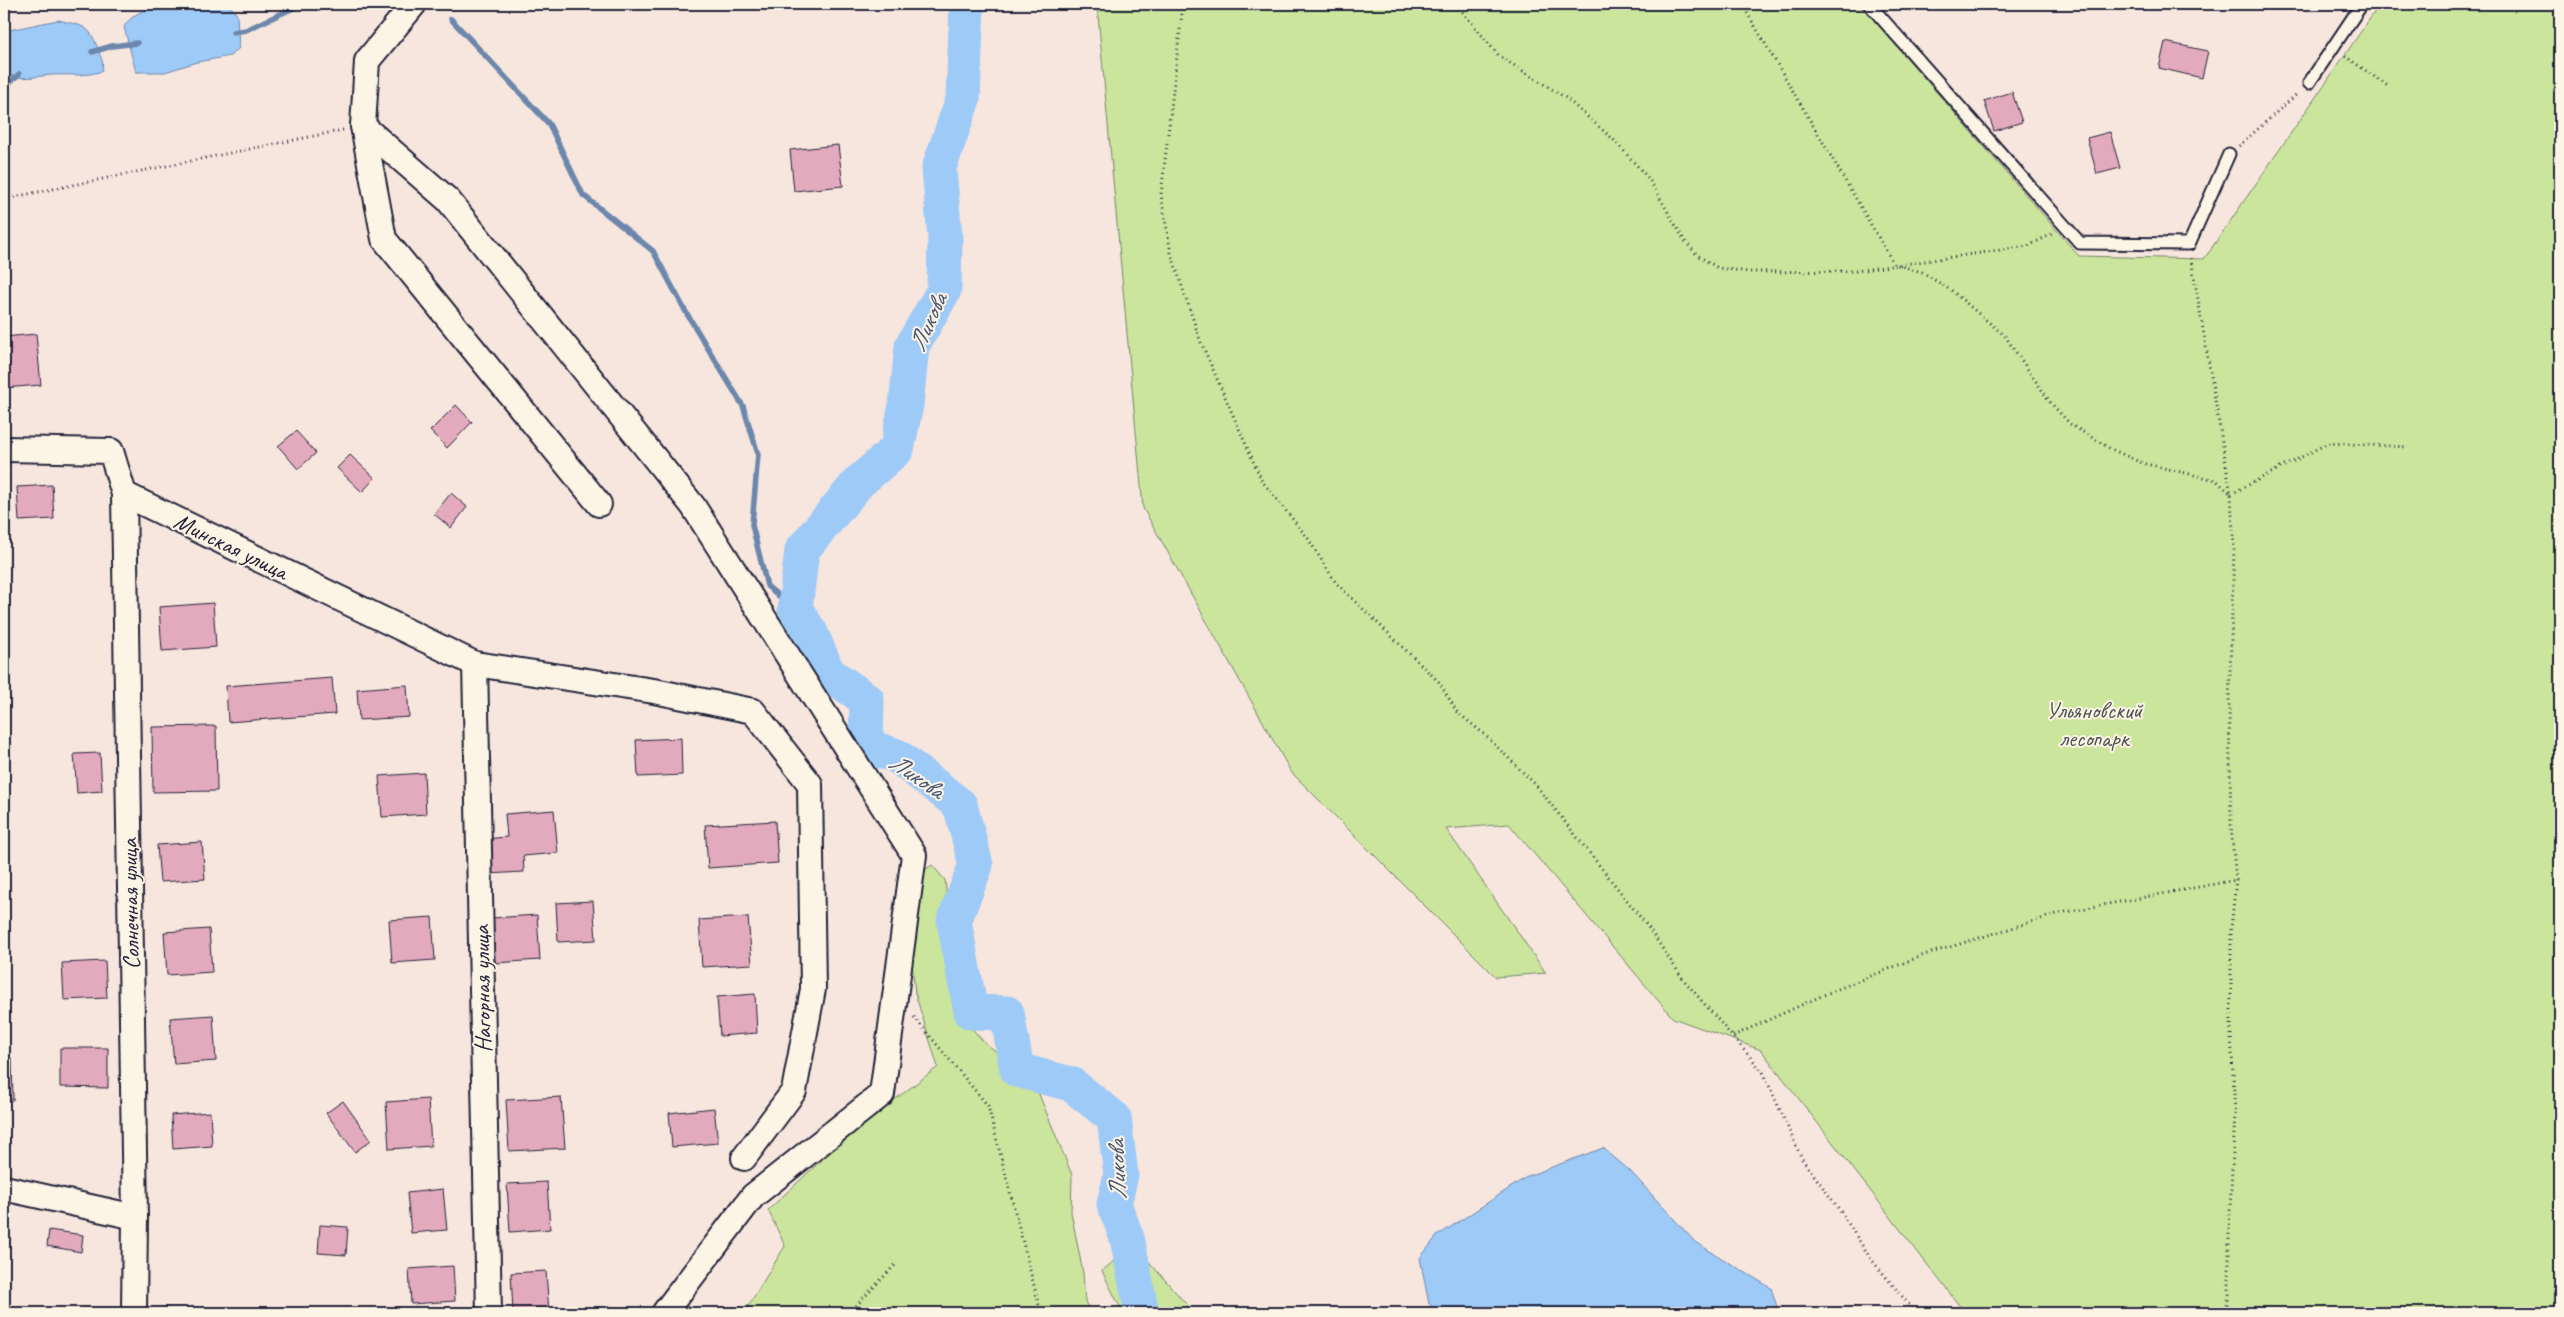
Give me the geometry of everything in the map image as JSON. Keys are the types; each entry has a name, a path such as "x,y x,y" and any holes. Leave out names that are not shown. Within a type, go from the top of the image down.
{"street":[{"path":"414,4 367,61 363,126 384,239 599,504"},
{"path":"363,126 448,200 693,506 914,856 882,1094 753,1196 664,1313"},
{"path":"4,450 111,451 124,494"},
{"name":"Минская улица","path":"124,494 475,664 654,691 753,711 810,784 811,998 794,1090 744,1158"},
{"name":"Солнечная улица","path":"124,494 135,1217 134,1313"},
{"name":"Нагорная улица","path":"475,664 489,1313"},
{"path":"4,1188 135,1217"}],"lane":[{"path":"1869,4 2080,243 2189,244 2229,154"},
{"path":"2309,83 2362,4"}],"path":[{"path":"1183,4 1161,195 1170,253 1200,340 1262,481 1307,537 1336,583 1440,682 1457,712 1484,734 1535,784 1648,927 1683,980 1763,1072 1802,1159 1839,1209 1871,1259 1916,1313"},
{"path":"1456,4 1499,56 1566,98 1613,139 1648,180 1684,240 1697,255 1718,268 1750,272 1856,271 2028,246 2066,227"},
{"path":"1742,4 1894,264 1922,272 1952,291 2004,336 2039,387 2070,424 2111,449 2142,463 2216,480 2230,494"},
{"path":"2334,48 2389,87"},
{"path":"2229,154 2309,83"},
{"path":"4,199 363,126"},
{"path":"2189,244 2230,494 2234,550 2229,704 2231,827 2236,880 2231,928 2230,1034 2235,1114 2229,1229 2229,1294 2226,1313"},
{"path":"2230,494 2328,443 2406,448"},
{"path":"1733,1036 1836,990 1924,955 2060,913 2236,880"},
{"path":"896,995 988,1106 1041,1313"},
{"path":"848,1313 896,1264"}],"green space":[{"name":"Ульяновский лесопарк","path":"1097,4 1860,4 2079,256 2204,259 2380,4 2560,4 2560,1313 1965,1313 1761,1050 1673,1018 1509,824 1446,829 1546,973 1496,977 1291,772 1143,508"},
{"path":"932,865 945,880 951,940 950,987 962,1017 983,1041 1034,1082 1072,1175 1071,1212 1083,1273 1085,1301 1090,1313 744,1313 785,1246 768,1210 853,1131 938,1067 915,993 911,953 919,874"},
{"path":"1137,1248 1194,1313 1123,1313 1102,1271 1115,1260"}],"water":[{"path":"174,4 229,4 237,15 239,48 230,56 197,62 165,72 136,72 124,27 128,21 139,13 152,8"},
{"path":"58,20 79,25 88,30 95,41 102,60 102,71 83,75 29,77 7,74 4,66 4,36 9,30"},
{"path":"1603,1148 1630,1171 1695,1242 1771,1288 1779,1313 1439,1313 1429,1304 1420,1258 1437,1236 1528,1176"}],"building":[{"path":"2165,42 2208,51 2202,78 2159,68"},
{"path":"2012,92 2022,122 1994,131 1984,101"},
{"path":"2110,132 2120,168 2097,174 2087,138"},
{"path":"838,145 843,186 794,191 790,150"},
{"path":"36,334 41,385 4,388 4,337"},
{"path":"456,405 472,422 447,448 430,431"},
{"path":"296,431 316,453 298,469 278,446"},
{"path":"350,455 375,478 362,492 337,468"},
{"path":"52,485 54,519 19,521 17,487"},
{"path":"451,493 467,507 451,528 434,514"},
{"path":"213,603 216,647 162,651 159,607"},
{"path":"332,678 335,714 228,722 226,686"},
{"path":"407,685 409,717 359,720 357,689"},
{"path":"4,686 7,724 4,724"},
{"path":"216,726 217,791 153,792 152,727"},
{"path":"681,738 682,775 638,777 636,740"},
{"path":"100,753 102,791 77,793 74,754"},
{"path":"424,773 426,814 382,817 379,776"},
{"path":"554,810 558,853 523,856 524,872 487,874 484,839 507,837 505,814"},
{"path":"775,821 778,863 708,868 705,825"},
{"path":"202,842 205,879 160,882 157,845"},
{"path":"593,901 596,940 558,942 556,903"},
{"path":"537,915 540,960 495,963 492,918"},
{"path":"432,917 435,960 392,963 389,920"},
{"path":"748,917 752,964 702,967 699,920"},
{"path":"209,929 212,972 167,975 164,932"},
{"path":"105,961 107,998 64,1000 62,963"},
{"path":"755,994 757,1033 720,1036 717,997"},
{"path":"213,1015 216,1061 174,1064 170,1018"},
{"path":"60,1048 108,1048 108,1088 60,1087"},
{"path":"4,1059 12,1059 13,1100 4,1100"},
{"path":"561,1097 565,1148 509,1151 506,1100"},
{"path":"428,1099 431,1146 389,1149 386,1102"},
{"path":"343,1101 371,1140 355,1152 326,1113"},
{"path":"714,1108 718,1143 672,1147 669,1113"},
{"path":"210,1112 212,1146 173,1149 171,1115"},
{"path":"547,1182 550,1229 510,1232 507,1184"},
{"path":"443,1189 447,1230 411,1233 407,1193"},
{"path":"320,1225 348,1227 346,1255 318,1253"},
{"path":"49,1230 83,1235 81,1252 47,1246"},
{"path":"453,1266 455,1301 411,1304 409,1269"},
{"path":"546,1271 549,1313 513,1313 511,1273"}],"waterway":[{"path":"233,32 246,30 302,4"},
{"name":"Ликова","path":"967,4 963,99 939,168 945,238 944,290 912,346 906,405 897,449 858,483 802,550 795,609 811,633 828,673 867,700 866,746 897,756 960,805 976,865 954,921 971,1012 1007,1013 1017,1070 1071,1084 1114,1118 1121,1175 1114,1204 1127,1238 1142,1313"},
{"path":"451,19 549,124 583,195 653,251 687,314 743,406 758,454 752,525 767,586 795,609"},
{"path":"92,52 112,46 137,43"},
{"path":"4,88 19,74"}]}
